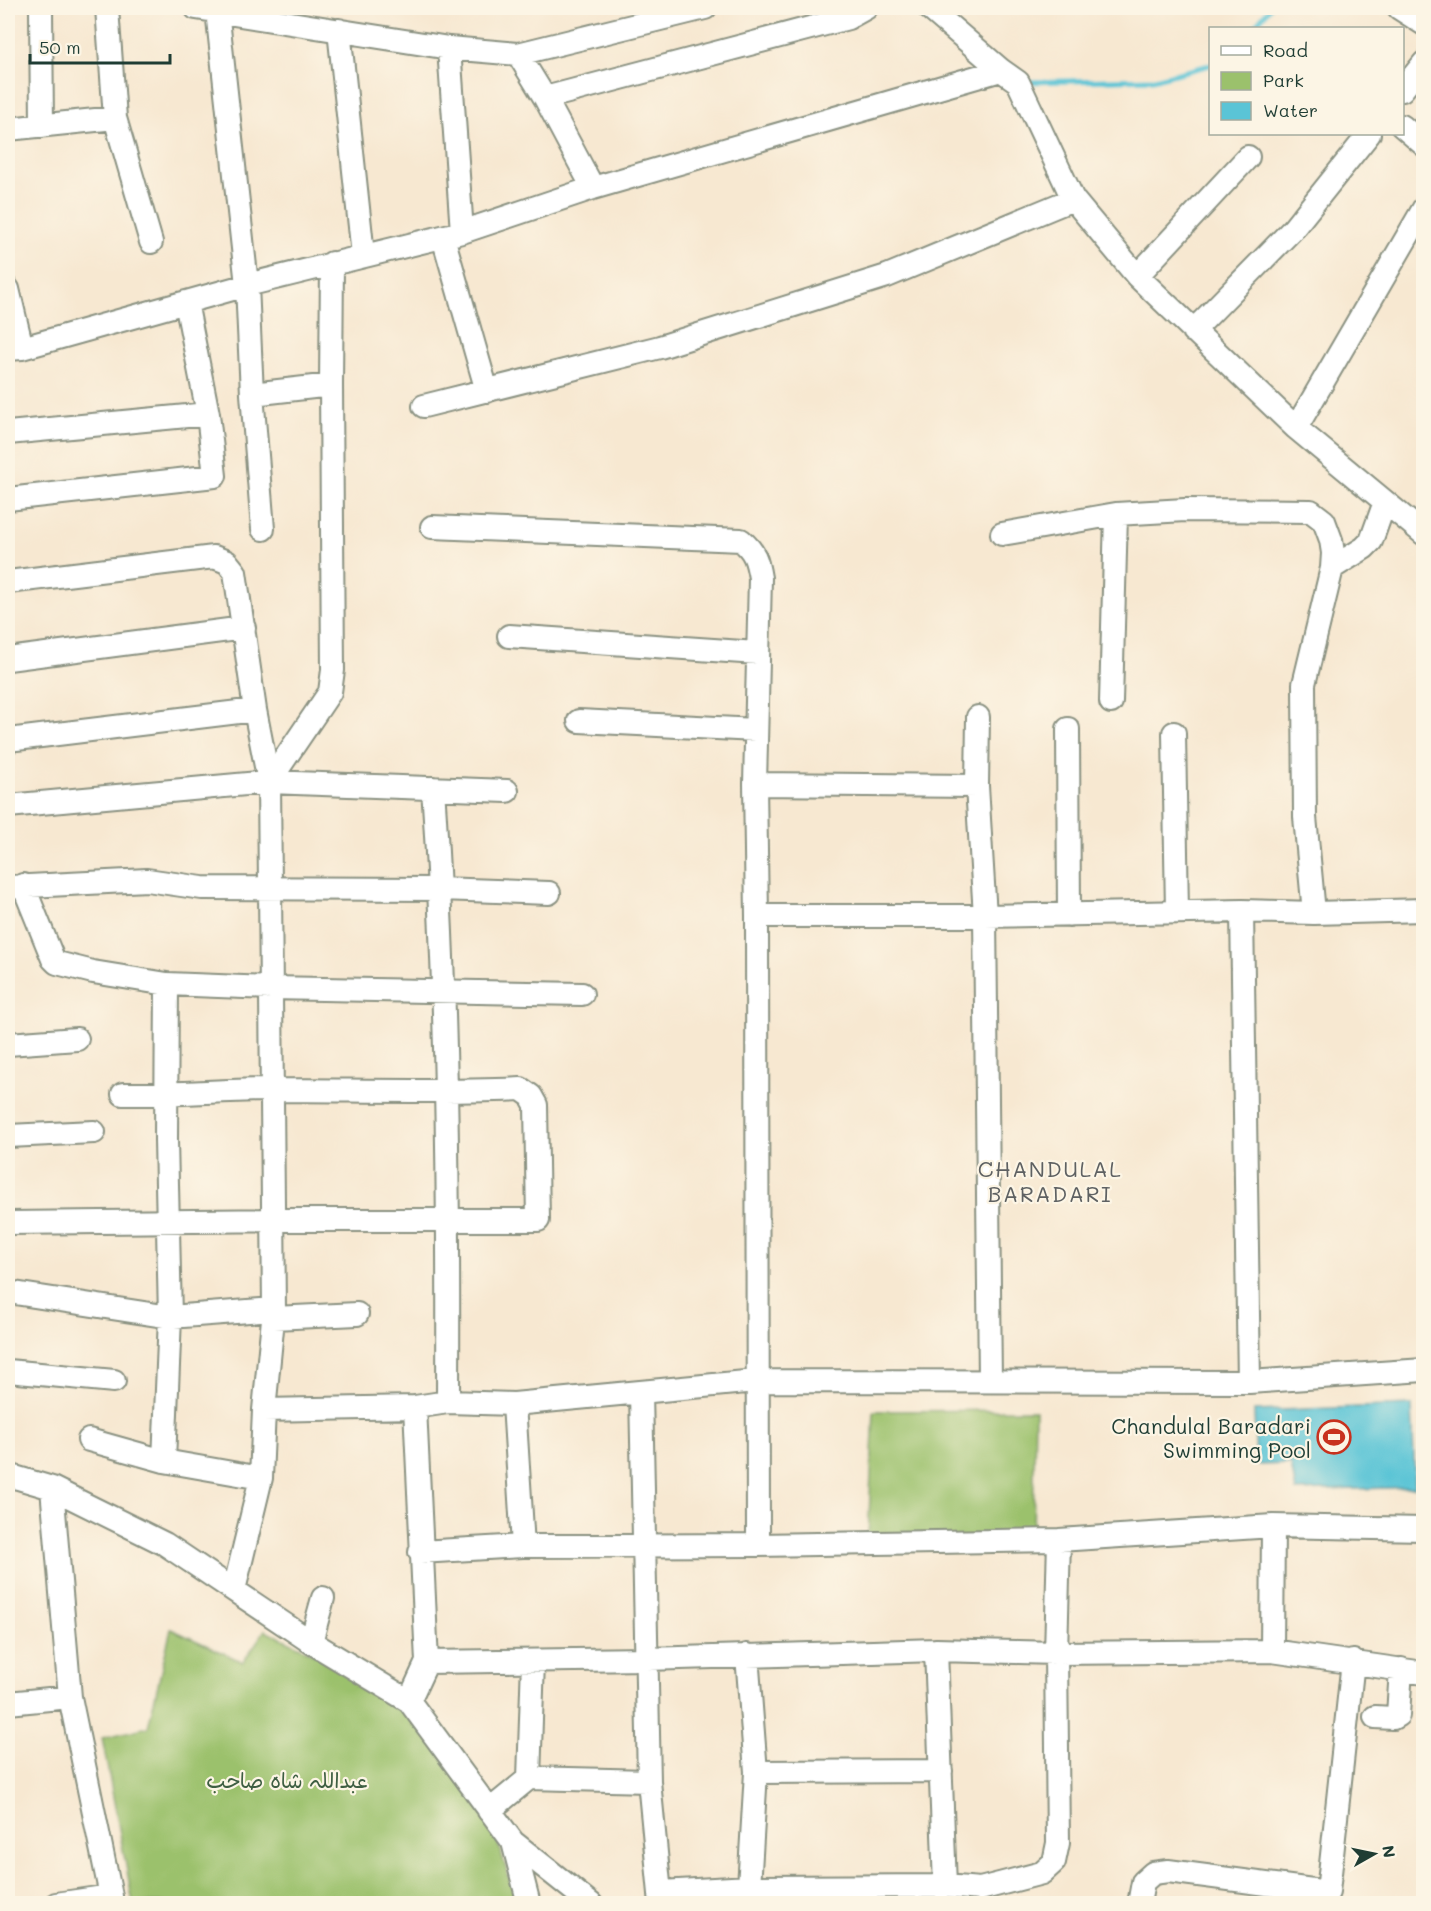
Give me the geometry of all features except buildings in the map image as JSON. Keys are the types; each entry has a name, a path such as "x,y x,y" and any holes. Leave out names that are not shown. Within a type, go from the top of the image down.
{"street":[{"path":"41,8 42,126"},
{"path":"107,8 115,118 151,242"},
{"path":"263,530 252,394 247,285 207,9 449,48 518,54 705,8"},
{"path":"932,8 1018,82 1073,199 1137,276 1296,428 1424,534"},
{"path":"1399,8 1424,24"},
{"path":"545,98 849,11"},
{"path":"339,30 363,255"},
{"path":"449,48 453,235 487,391"},
{"path":"518,54 545,98 593,188"},
{"path":"1404,88 1424,63"},
{"path":"8,290 15,348 363,255 453,235 593,188 1002,70"},
{"path":"8,129 115,118"},
{"path":"1404,128 1424,145"},
{"path":"1193,331 1293,229 1368,135"},
{"path":"1137,276 1248,157"},
{"path":"424,406 660,347 887,276 1073,199"},
{"path":"1296,428 1424,208"},
{"path":"269,782 323,704 330,692 332,681 332,263"},
{"path":"8,499 215,476 208,414 186,302"},
{"path":"252,394 331,385"},
{"path":"8,433 208,414"},
{"path":"1332,568 1371,541 1385,502"},
{"path":"1002,534 1116,514 1185,510 1311,511 1324,520 1333,553 1332,568 1304,684 1305,818 1314,913"},
{"path":"1111,702 1116,514"},
{"path":"432,527 741,540 752,550 760,578 755,783 758,1545"},
{"path":"8,582 214,557 227,562 235,572 255,710 269,782 275,1220 274,1314 264,1410 261,1478 234,1590"},
{"path":"8,659 244,628"},
{"path":"509,636 757,653"},
{"path":"8,740 255,710"},
{"path":"978,717 977,786 985,916 990,1380"},
{"path":"579,721 756,730"},
{"path":"1068,729 1069,915"},
{"path":"1174,733 1177,912"},
{"path":"8,806 269,782 507,791"},
{"path":"755,783 977,786"},
{"path":"434,788 440,889 449,1220 448,1402"},
{"path":"549,893 440,889 201,888 147,880 15,886 49,953 57,963 93,972 167,984 582,994"},
{"path":"757,916 985,916 1424,910"},
{"path":"1242,911 1249,1382"},
{"path":"164,1461 170,1317 167,984"},
{"path":"8,1044 77,1039"},
{"path":"8,1223 538,1220 536,1106 531,1096 521,1089 446,1092 272,1090 167,1095 123,1094"},
{"path":"8,1136 94,1132"},
{"path":"8,1293 170,1317 357,1314"},
{"path":"264,1410 415,1407 448,1402 514,1404 756,1381 1249,1382 1424,1370"},
{"path":"8,1371 114,1381"},
{"path":"641,1392 649,1781 661,1898 749,1887 945,1886 981,1896 1042,1873 1054,1862 1058,1843 1056,1653 1059,1540"},
{"path":"514,1404 524,1546"},
{"path":"409,1701 427,1662 415,1407"},
{"path":"89,1440 164,1461 261,1478"},
{"path":"8,1475 52,1488 165,1544 311,1642 409,1701 513,1842 591,1904"},
{"path":"52,1488 70,1697 112,1900 56,1904"},
{"path":"420,1551 524,1546 1059,1540 1273,1526 1424,1529"},
{"path":"1272,1651 1273,1526"},
{"path":"311,1642 323,1598"},
{"path":"427,1662 647,1659 936,1650 1056,1653 1272,1651 1412,1671 1398,1715 1393,1718 1375,1717"},
{"path":"936,1650 945,1886"},
{"path":"747,1655 756,1772 749,1887"},
{"path":"529,1778 532,1660"},
{"path":"1139,1904 1143,1882 1154,1874 1168,1871 1328,1892 1353,1661"},
{"path":"8,1703 70,1697"},
{"path":"756,1772 941,1771"},
{"path":"489,1811 529,1778 649,1781"},
{"path":"513,1842 528,1904"}],"green space":[{"path":"1035,1410 1033,1541 868,1538 874,1411"},
{"name":"عبداللہ شاہ صاحب","path":"171,1629 243,1662 265,1630 369,1680 407,1706 494,1830 517,1903 133,1903 102,1738 148,1727"}],"water":[{"name":"Chandulal Baradari Swimming Pool","path":"1412,1405 1415,1487 1296,1491 1291,1464 1256,1465 1254,1411"}],"waterway":[{"path":"1254,27 1270,8"},
{"path":"1025,82 1155,79 1209,65"}],"place":[{"name":"Chandulal Baradari Swimming Pool","path":"1334,1437"}],"district":[{"name":"CHANDULAL BARADARI","path":"1050,1180"}]}
